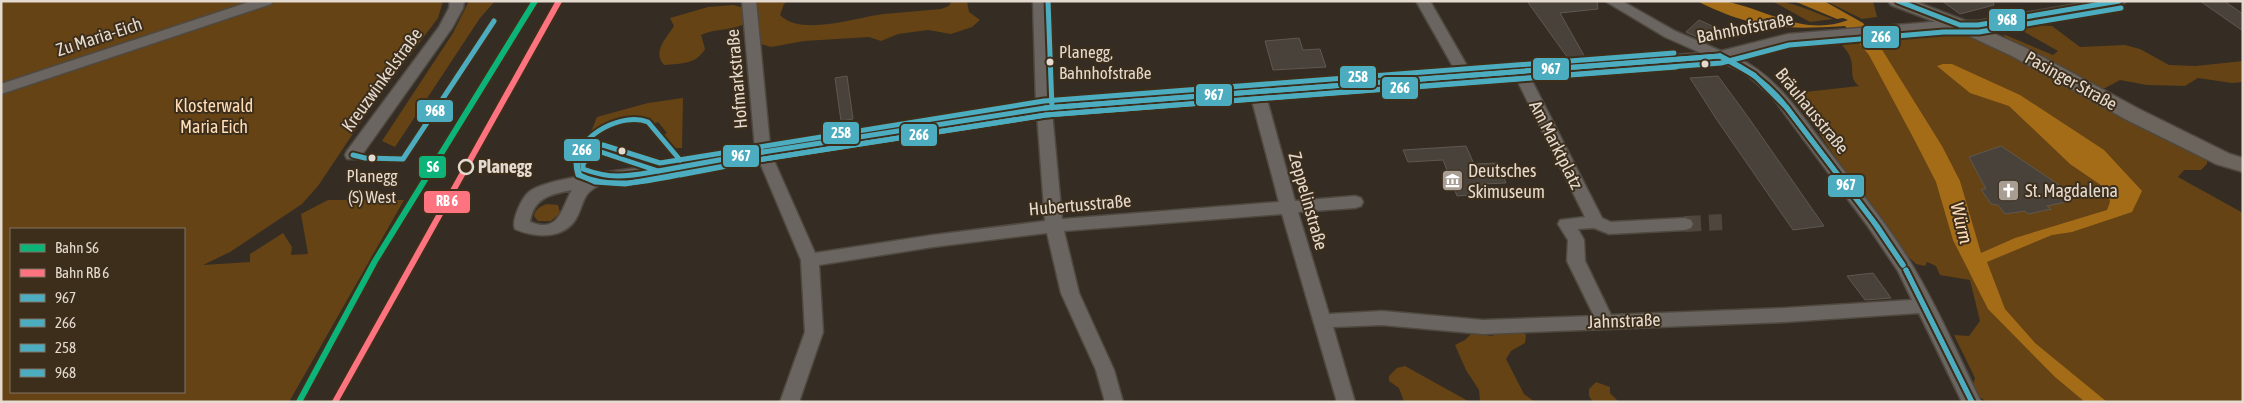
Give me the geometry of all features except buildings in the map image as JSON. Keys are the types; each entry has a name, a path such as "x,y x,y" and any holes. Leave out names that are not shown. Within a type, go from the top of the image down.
{"main road":[{"name":"Pasinger Straße","path":"1904,4 1960,25 2019,52 2132,114 2202,149 2243,165"}],"street":[{"name":"Zu Maria-Eich","path":"1,89 266,1"},
{"name":"Hofmarkstraße","path":"749,1 763,152 810,260"},
{"path":"1040,1 1045,108 1054,226 1070,293 1105,370 1114,402"},
{"path":"1423,1 1466,76"},
{"name":"Bräuhausstraße","path":"1612,1 1670,34 1750,70 1778,95 1906,268 1972,402"},
{"name":"Bahnhofstraße","path":"597,180 586,186 576,196 569,218 558,226 545,231 529,230 521,225 522,218 534,196 549,189 597,180 763,152 1045,108 1466,76 1520,69 1720,56 1788,38 1978,25 2120,1"},
{"name":"Kreuzwinkelstraße","path":"353,155 445,28 457,4"},
{"path":"1904,4 1916,14 1917,23 1915,28"},
{"name":"Bahnhofstraße","path":"1670,34 1676,41 1675,60"},
{"name":"Am Marktplatz","path":"1520,69 1526,86 1596,222"},
{"name":"Zeppelinstraße","path":"1257,91 1288,207 1346,402"},
{"name":"Hubertusstraße","path":"810,260 934,241 1054,226 1355,202"},
{"path":"1606,322 1576,261 1576,240 1566,224 1596,222 1609,228 1685,224"},
{"path":"788,402 814,332 810,260"},
{"name":"Jahnstraße","path":"1322,321 1382,318 1483,327 1785,315 1926,307"}],"green space":[{"name":"Klosterwald Maria Eich","path":"1,1 443,1 438,18 372,105 318,186 302,204 230,252 203,265 250,262 250,254 283,233 292,247 291,255 308,254 301,214 328,200 404,200 289,402 1,402"},
{"path":"469,1 495,1 480,18 395,147 382,141 453,33"},
{"path":"754,1 788,1 784,4 780,15 789,21 801,25 830,24 884,14 941,9 949,6 952,1 967,1 969,12 980,20 972,27 951,34 928,30 898,34 881,41 869,37 804,41 771,47 759,42"},
{"path":"1772,1 1795,5 1833,19 1810,22"},
{"path":"1826,1 1873,1 1877,17 1862,19"},
{"path":"733,5 744,8 746,23 741,26 701,35 705,49 697,58 688,62 664,65 659,55 661,45 674,26 670,18 708,7"},
{"path":"2033,25 2052,26 2080,47 2125,45 2140,49 2169,65 2196,66 2243,61 2243,82 2232,83 2198,78 2185,86 2147,85 2120,80 2105,88 2095,90 2011,45 2003,34 2053,55 2058,51 2021,30"},
{"path":"1964,34 2016,56 2200,153 2198,155 2207,160 2207,164 2201,170 2184,170 2178,177 2243,213 2243,402 1987,402 1975,394 1973,384 1975,378 1954,335 1969,336 1980,321 1970,280 1940,275 1936,266 1927,262 1925,266 1916,264 1895,244 1819,133 1823,131 1796,93 1859,86 1853,77 1852,64 1848,53 1841,43 1886,35"},
{"path":"683,98 682,148 674,148 663,135 667,133 658,122 653,124 648,120 622,122 608,126 598,133 581,157 597,117 648,103"},
{"path":"547,204 558,205 560,213 551,221 538,221 534,216 536,211"},
{"path":"1519,330 1526,335 1525,343 1511,351 1506,359 1524,394 1535,402 1404,402 1399,388 1389,381 1389,376 1397,368 1405,366 1468,401 1480,401 1479,390 1466,370 1455,345 1465,340 1474,331 1490,336"},
{"path":"1596,382 1610,387 1610,393 1619,402 1593,402 1589,396 1589,389"}],"water":[{"name":"Würm","path":"1697,1 1724,1 1801,24 1832,24 1848,20 1843,18 1837,19 1794,1 1824,1 1863,23 1876,40 1942,146 1960,181 1981,253 2015,238 2107,210 2110,202 2108,190 2070,164 2009,106 1970,93 1937,66 1952,64 2020,95 2104,150 2142,191 2132,212 2072,232 2052,235 1987,262 2005,309 2035,343 2107,402 2085,402 2055,377 1988,309 1953,240 1936,182 1869,55 1845,26 1804,28 1769,26 1735,17"}],"tunnel":[{"path":"1685,224 1722,222"}],"rail line":[{"name":"S6","path":"299,402 375,261 535,1"}],"transit line":[{"path":"335,402 559,1"},
{"name":"258","path":"1048,1 1052,108"},
{"name":"968","path":"1898,1 1960,25 1978,25 2119,1"},
{"name":"266","path":"680,175 764,159 1046,115 1721,63 1789,45 1944,32 1979,32 2121,8"},
{"name":"968","path":"353,155 365,158 403,159 494,21"},
{"name":"258","path":"1674,53 1044,101 762,145 660,163 603,145 585,149 578,160 577,169 586,180 605,184 625,184 764,159 1046,115 1676,67"},
{"name":"967","path":"1045,108 1720,56"},
{"name":"967","path":"1045,108 1720,56"},
{"name":"967","path":"1720,56 1740,66 1765,83 1787,108"},
{"name":"967","path":"1720,56 1754,75 1787,108"},
{"name":"967","path":"763,152 1045,108"},
{"name":"967","path":"1787,108 1877,226 1903,265"},
{"name":"967","path":"1787,108 1873,221 1903,265"},
{"name":"266","path":"678,175 627,184 602,183 578,175 576,163 589,139 596,133 611,123 629,119 648,122 656,129 680,160"},
{"name":"967","path":"601,152 590,154 583,164 583,169 602,176 624,177 763,152 659,171 601,152"},
{"name":"967","path":"1906,270 1972,402"},
{"name":"967","path":"1906,270 1972,402"}],"place":[{"name":"Planegg, Bahnhofstraße","path":"1050,62"},
{"name":"Planegg (S) West","path":"372,158"},
{"name":"Planegg","path":"466,167"},
{"name":"Deutsches Skimuseum","path":"1452,181"},
{"name":"St. Magdalena","path":"2009,191"}]}
